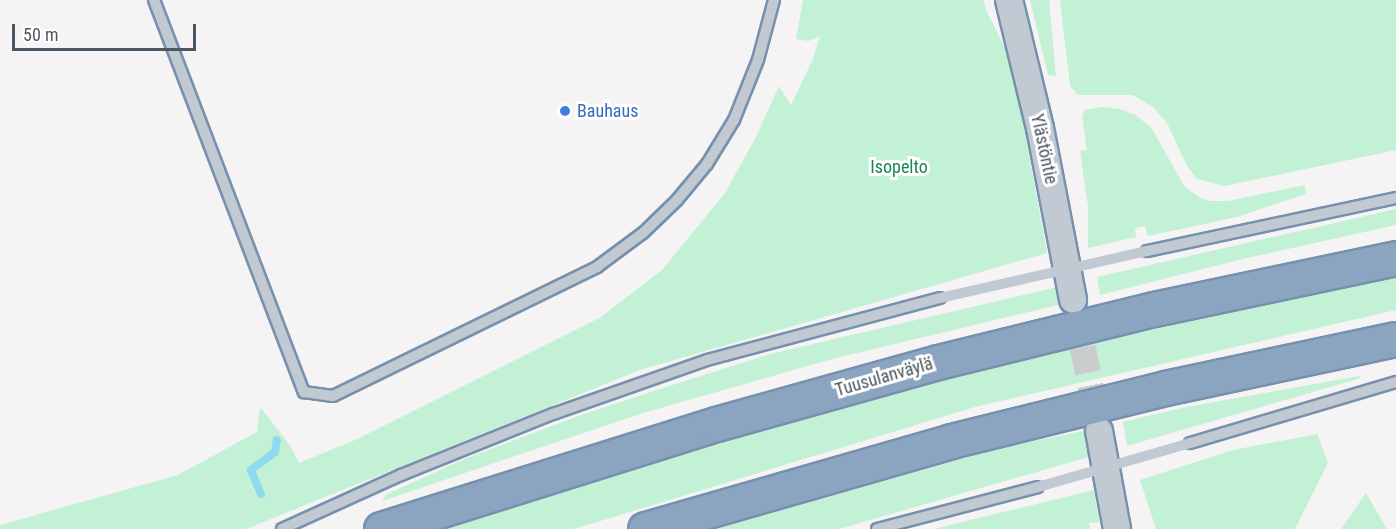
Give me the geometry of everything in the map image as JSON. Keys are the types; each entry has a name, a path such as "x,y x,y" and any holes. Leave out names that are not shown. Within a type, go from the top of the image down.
{"highway":[{"name":"Tuusulanväylä","path":"381,529 716,424 938,362 1154,309 1396,258"},
{"path":"645,529 951,441 1165,388 1396,339"}],"street":[{"name":"Ylästöntie","path":"1009,0 1040,128 1074,300"},
{"path":"1099,431 1117,529"}],"lane":[{"path":"154,0 304,392 333,396 597,267 643,233 677,200 699,173 734,120 758,60 774,0"},
{"path":"282,529 401,475 553,414 707,360 940,298 1396,198"},
{"path":"877,529 1038,487 1396,382"}],"green space":[{"name":"Isopelto","path":"803,0 983,0 1012,62 1047,253 640,370 246,529 0,529 0,525 178,475 257,432 260,407 290,445 299,463 355,440 601,317 662,270 725,193 756,137 779,86 791,105 813,59 820,36 809,41 796,39"},
{"path":"1030,0 1049,0 1056,76 1048,75"},
{"path":"1060,0 1396,0 1396,150 1225,186 1197,179 1186,164 1167,123 1154,108 1133,95 1078,95 1070,86"},
{"path":"1102,107 1120,109 1135,115 1151,127 1184,186 1199,197 1210,201 1228,201 1305,185 1306,194 1237,217 1148,236 1145,226 1135,228 1136,237 1088,248 1088,206 1080,151 1087,150 1082,116 1085,110"},
{"path":"1396,209 1396,225 1243,259 1100,295 1097,277"},
{"path":"1396,276 1396,310 975,407 574,529 435,529 745,432 964,371"},
{"path":"1058,287 1062,304 832,359 643,413 382,501 387,494 462,460 581,415 770,354"},
{"path":"1359,376 1361,378 1127,446 1123,422 1181,408"},
{"path":"1088,430 1092,456 839,529 716,529 1000,448"},
{"path":"1317,434 1328,463 1295,529 1156,529 1140,480 1233,450"},
{"path":"1094,490 1099,522 1089,523 1090,529 933,529"},
{"path":"1366,493 1387,529 1341,529"}],"waterway":[{"path":"261,494 251,470 275,452 277,440"}],"tunnel":[{"path":"1075,309 1098,423"}],"place":[{"name":"Bauhaus","path":"565,111"}]}
